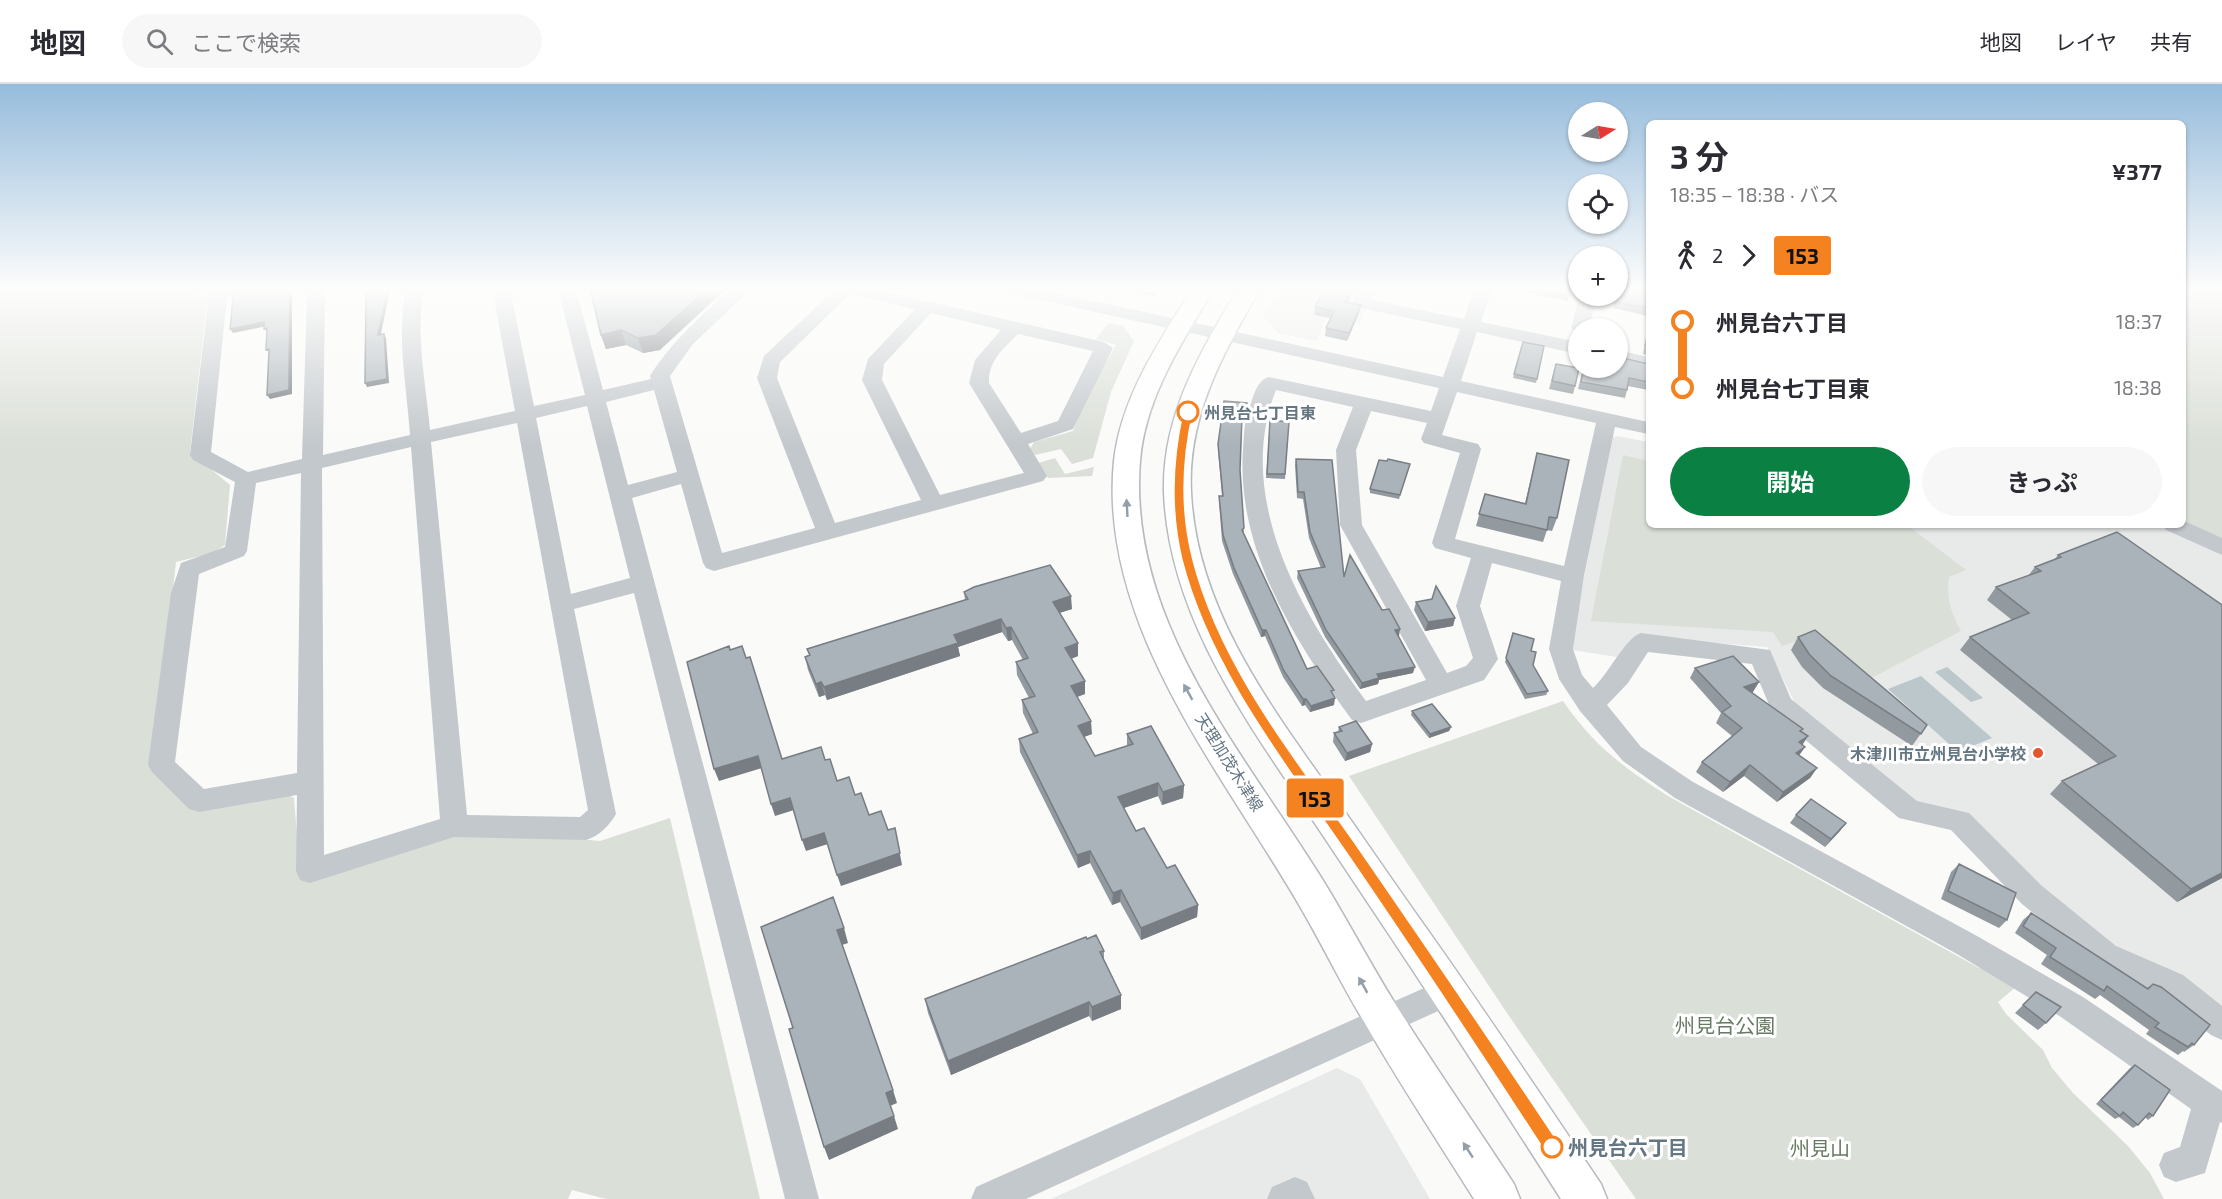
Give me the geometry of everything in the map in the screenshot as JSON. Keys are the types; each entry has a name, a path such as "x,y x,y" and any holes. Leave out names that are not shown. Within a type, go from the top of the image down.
{"main road":[{"name":"天理加茂木津線","path":"1172,341 1142,397 1128,453 1126,485 1129,534 1144,595 1168,657 1204,721 1311,892 1383,1020 1499,1199"},
{"path":"1218,341 1191,402 1179,452 1179,514 1194,582 1213,631 1259,715 1449,991 1586,1199"}],"street":[{"path":"213,341 200,455 246,478 661,383"},
{"path":"315,341 310,871 454,826 585,829 602,814 510,341"},
{"path":"412,341 454,826"},
{"path":"581,341 802,1199"},
{"path":"686,341 671,355 660,376 714,564 1036,476 984,391 978,375 983,363 1002,341"},
{"path":"791,341 771,360 767,378 828,533"},
{"path":"895,341 875,363 872,380 934,504"},
{"path":"1016,441 1066,425 1104,348 1074,341"},
{"path":"1249,341 1646,429"},
{"path":"1465,341 1431,439 1471,449 1443,543 1573,576"},
{"path":"1628,358 1646,363"},
{"path":"1438,419 1269,383 1256,421 1254,461 1256,500 1268,548 1291,606 1323,663 1361,713 1475,674 1486,659 1468,606 1484,553"},
{"path":"1364,403 1346,450 1351,525 1441,685"},
{"path":"1607,419 1573,576 1561,649 1571,679 1590,704 1632,754 1684,790 1967,945 2072,1007 2216,1104 2193,1161 2176,1165"},
{"path":"621,494 690,475"},
{"path":"246,478 236,552 189,569 183,593 161,765 199,801 310,782"},
{"path":"2181,528 2222,547"},
{"path":"561,605 643,582"},
{"path":"1590,704 1604,696 1623,672 1641,642 1761,656 1781,705 1909,810 1959,821 2031,895 2106,955 2172,986 2222,1025"},
{"path":"988,1199 1449,991"},
{"path":"1284,1199 1295,1194 1298,1199"}],"shaded area":[{"name":"木津川市立州見台小学校","path":"1617,436 1646,442 1646,528 2174,528 2222,550 2222,1015 2109,944 2039,889 1911,803 1795,703 1767,647 1637,637 1623,658 1572,650 1575,623 1612,438"},
{"path":"1947,667 1983,698 1971,702 1935,672"},
{"path":"1921,676 1992,738 1958,752 1888,689"},
{"path":"1337,1068 1360,1079 1430,1199 1051,1199"}],"green space":[{"path":"0,341 203,341 190,452 230,485 225,545 213,553 176,562 153,765 189,805 285,793 294,798 300,874 469,829 600,841 670,818 760,1199 606,1199 572,1190 568,1199 0,1199"},
{"path":"1103,341 1134,341 1111,392 1093,458 1072,464 1061,449 1035,455 1030,449 1034,442 1073,431 1086,398 1116,345"},
{"path":"2186,341 2222,341 2222,540 2186,523"},
{"path":"1623,455 1646,461 1646,528 1911,528 1966,570 1949,577 1948,585 1950,605 1961,631 1860,684 1805,638 1782,646 1773,632 1591,621"},
{"path":"1055,458 1065,474 1094,467 1092,476 1048,478 1038,463"},
{"name":"州見台公園","path":"1563,701 1586,731 1610,754 1668,796 1979,968 1984,966 2017,986 1998,1002 2006,1014 2043,1050 2052,1068 2073,1093 2128,1146 2150,1173 2164,1199 1636,1199 1507,1013 1349,776"}],"building":[{"path":"266,341 289,341 289,390 267,395 269,349 266,350"},
{"path":"365,341 384,341 387,379 365,383"},
{"path":"1523,342 1544,346 1537,379 1514,374"},
{"path":"1628,359 1646,364 1646,382 1629,378 1627,390 1581,382 1582,378 1628,378"},
{"path":"1556,364 1568,366 1568,378 1577,378 1575,386 1552,381"},
{"path":"1224,401 1247,403 1242,416 1240,470 1244,528 1242,530 1307,669 1317,666 1334,690 1331,691 1335,698 1311,706 1306,699 1303,699 1284,671 1266,630 1262,630 1234,568 1223,535 1219,496 1223,496 1218,444"},
{"path":"1270,420 1289,422 1285,474 1267,474"},
{"path":"1537,453 1569,460 1557,518 1549,517 1547,530 1479,514 1485,494 1526,504"},
{"path":"1296,459 1332,460 1344,577 1350,555 1382,610 1389,609 1400,629 1395,630 1415,667 1377,674 1379,678 1362,683 1326,630 1298,571 1325,567 1310,532 1304,492 1298,492"},
{"path":"1388,459 1410,464 1400,495 1370,489 1379,460 1387,461"},
{"path":"2117,532 2222,605 2222,873 2191,889 2062,781 2116,756 1970,637 2029,613 1996,587 2041,571 2035,567 2061,557 2058,555"},
{"path":"1050,565 1071,596 1053,602 1078,643 1065,648 1085,681 1071,686 1091,721 1078,726 1095,756 1133,744 1127,734 1151,726 1184,785 1163,792 1158,783 1118,797 1136,831 1144,828 1167,868 1175,865 1198,905 1141,928 1121,890 1113,893 1090,851 1077,855 1019,739 1038,732 1022,700 1035,696 1016,662 1028,658 1011,627 1006,628 1001,619 954,635 958,643 824,687 821,682 816,684 805,657 810,655 807,649 968,599 964,592 974,587"},
{"path":"1436,586 1455,618 1428,622 1416,602 1432,599"},
{"path":"1815,630 1927,725 1921,734 1831,676 1809,654 1798,637"},
{"path":"1513,633 1534,639 1531,651 1536,652 1533,665 1548,691 1527,694 1506,658"},
{"path":"729,646 730,650 742,646 746,658 750,657 782,759 821,747 825,760 830,759 837,781 849,777 855,795 861,793 869,815 881,811 888,830 895,828 900,853 837,875 824,833 802,840 790,798 771,804 758,756 714,769 687,662"},
{"path":"1733,656 1759,682 1744,687 1803,729 1800,731 1808,736 1799,742 1805,747 1796,753 1817,768 1783,792 1750,765 1730,782 1702,762 1742,728 1722,712 1731,706 1695,668"},
{"path":"1432,704 1451,727 1430,734 1412,711"},
{"path":"1356,721 1372,744 1347,753 1334,733 1342,731 1339,727"},
{"path":"1811,799 1846,823 1831,839 1796,815"},
{"path":"1959,864 2016,893 2007,920 1948,891"},
{"path":"833,897 844,928 837,930 893,1090 886,1093 894,1116 824,1147 789,1029 793,1028 761,927"},
{"path":"2031,913 2148,989 2153,984 2161,987 2210,1025 2194,1045 2192,1043 2188,1047 2155,1027 2159,1023 2107,986 2104,991 2050,957 2056,948 2023,926"},
{"path":"1096,935 1104,951 1100,952 1121,995 1092,1007 1089,1002 948,1061 925,999"},
{"path":"2036,992 2061,1007 2046,1023 2023,1005"},
{"path":"2135,1065 2170,1090 2153,1116 2149,1113 2138,1125 2123,1112 2120,1116 2101,1100"}],"bus line":[{"name":"153","path":"1188,412 1179,452 1179,514 1194,582 1213,631 1259,715 1449,991 1552,1147"}],"place":[{"name":"州見台七丁目東","path":"1188,412"},
{"name":"木津川市立州見台小学校","path":"2038,753"},
{"name":"州見台六丁目","path":"1552,1147"}],"park label":[{"name":"州見山","path":"1820,1148"}]}
